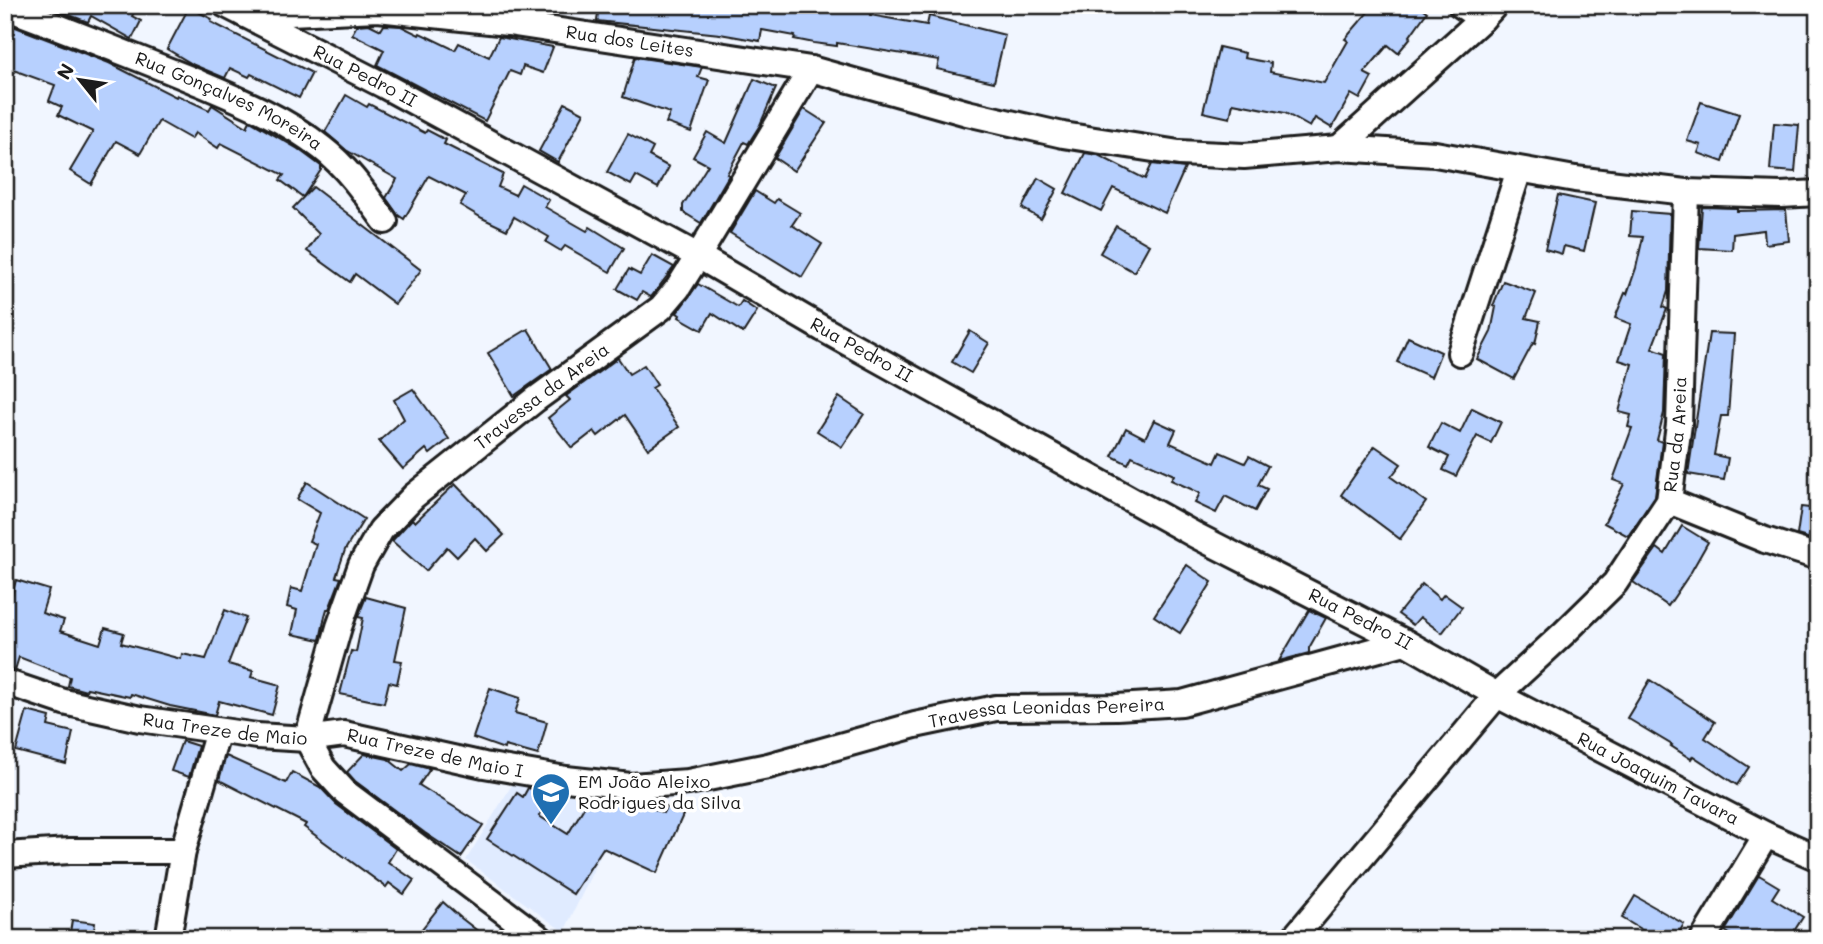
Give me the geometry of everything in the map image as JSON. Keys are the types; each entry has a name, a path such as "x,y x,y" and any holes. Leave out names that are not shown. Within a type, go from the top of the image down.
{"street":[{"path":"1461,5 1489,12"},
{"name":"Rua Gonçalves Moreira","path":"5,7 202,85 288,124 323,149 359,184 385,221"},
{"name":"Rua dos Leites","path":"235,10 427,9 811,69 967,113 1063,135 1179,153 1244,156 1339,148 1435,154 1519,170 1686,192"},
{"name":"Rua Pedro II","path":"235,10 383,85 698,256 822,329 1195,535 1405,642 1497,695"},
{"path":"1339,148 1489,12"},
{"name":"Travessa da Areia","path":"307,739 361,565 381,530 414,496 485,439 661,308 678,288 811,69"},
{"path":"1460,353 1519,170"},
{"path":"1686,192 1781,195 1818,193"},
{"name":"Rua da Areia","path":"1293,939 1497,695 1615,583 1669,501 1679,424 1686,192"},
{"path":"1669,501 1765,540 1818,557"},
{"name":"Travessa Leonidas Pereira","path":"688,782 768,766 915,724 996,708 1182,703 1405,642"},
{"name":"Rua Treze de Maio","path":"5,682 64,702 140,719 218,731 307,739 323,768 345,792 541,939"},
{"name":"Rua Joaquim Tavara","path":"1497,695 1766,835 1818,858"},
{"path":"168,939 183,851 218,731"},
{"name":"Rua Treze de Maio I","path":"307,739 344,734 484,765 566,779 631,786 688,782"},
{"path":"1703,939 1766,835"},
{"path":"5,855 70,851 183,851"}],"shaded area":[{"name":"EM João Aleixo Rodrigues da Silva","path":"515,780 631,791 564,932 466,860"}],"building":[{"path":"43,5 138,5 132,16 141,21 132,39 91,16 88,22"},
{"path":"599,5 742,5 774,11 775,5 841,5 871,10 870,15 927,25 929,16 1005,35 994,82 937,69 939,60 837,43 837,46 814,43 794,39 795,36 762,30 760,41 597,21"},
{"path":"1374,5 1418,5 1427,12 1398,53 1388,45 1364,73 1372,77 1360,99 1351,94 1332,128 1315,118 1310,127 1285,113 1233,103 1230,118 1203,112 1219,47 1245,53 1244,58 1271,63 1270,72 1324,83 1348,41 1345,39"},
{"path":"189,7 212,19 211,22 312,73 299,98 251,74 249,77 230,68 225,78 194,65 167,49"},
{"path":"5,23 109,63 176,97 177,95 209,110 212,105 247,127 250,121 298,149 321,166 321,170 303,197 280,180 284,175 221,143 218,148 195,133 191,139 159,121 140,154 116,141 91,184 70,171 93,132 58,115 62,107 49,101 55,85 5,67"},
{"path":"369,24 381,30 384,25 401,26 455,50 459,43 489,57 499,37 553,47 543,73 523,66 520,75 510,71 485,121 377,65 384,50 352,34 357,25"},
{"path":"635,57 702,67 698,77 709,80 691,132 666,123 670,113 623,97"},
{"path":"754,79 776,88 760,125 748,144 744,142 727,174 729,175 701,223 683,212 683,205 708,165 693,157 707,132 726,143"},
{"path":"346,95 367,107 369,104 425,133 427,130 446,140 444,144 503,174 498,187 515,195 521,184 549,200 545,207 587,231 590,227 624,248 610,272 565,246 561,251 546,242 549,237 514,217 507,230 482,218 460,205 466,195 429,176 404,219 398,215 386,198 397,179 346,150 325,132"},
{"path":"1701,102 1739,114 1723,162 1698,153 1701,145 1687,141"},
{"path":"565,103 584,113 558,162 539,151"},
{"path":"804,109 826,123 794,171 775,158"},
{"path":"1774,123 1799,125 1795,172 1770,170"},
{"path":"628,134 653,148 649,156 669,167 658,188 636,176 631,185 607,172"},
{"path":"1085,153 1098,155 1145,179 1152,164 1185,168 1165,213 1113,188 1101,211 1065,193"},
{"path":"1038,178 1057,189 1041,219 1022,208"},
{"path":"313,187 421,270 395,304 355,274 350,282 307,251 319,234 293,208"},
{"path":"755,191 774,203 777,199 800,213 792,225 822,244 802,277 730,233"},
{"path":"1558,195 1595,203 1584,251 1564,246 1562,254 1545,249"},
{"path":"1702,207 1737,208 1737,211 1786,210 1789,241 1765,244 1764,230 1733,234 1732,250 1699,248"},
{"path":"1632,211 1670,214 1668,291 1663,307 1667,309 1652,348 1666,353 1664,413 1657,440 1662,442 1655,496 1628,536 1604,523 1624,484 1613,480 1632,428 1628,427 1631,415 1619,412 1632,364 1619,360 1631,324 1615,318 1636,268 1643,237 1630,236"},
{"path":"1116,226 1149,245 1134,272 1100,253"},
{"path":"652,255 674,267 651,297 642,292 637,300 617,289 629,269 640,275"},
{"path":"1503,281 1536,293 1526,318 1540,321 1535,344 1533,343 1514,379 1477,359 1491,332 1496,307 1493,306"},
{"path":"698,284 738,307 742,301 757,311 743,333 712,313 702,330 679,317 677,313"},
{"path":"528,329 552,369 514,396 488,353"},
{"path":"970,331 989,343 971,373 952,362"},
{"path":"1709,333 1734,334 1728,416 1721,416 1714,455 1728,458 1724,480 1688,474"},
{"path":"1408,337 1441,352 1431,377 1397,362"},
{"path":"618,358 629,374 644,365 657,385 652,388 679,427 648,449 625,415 598,436 594,431 572,448 548,418 570,400 566,396"},
{"path":"413,389 449,439 430,454 426,449 403,469 379,441 404,419 394,400"},
{"path":"839,397 864,414 842,447 817,431"},
{"path":"1472,408 1501,422 1491,443 1477,436 1456,476 1443,470 1449,457 1429,447 1441,423 1460,433"},
{"path":"1154,420 1176,430 1170,443 1215,463 1220,452 1245,463 1249,456 1268,466 1258,485 1267,489 1255,511 1225,496 1216,513 1195,503 1200,493 1171,480 1174,475 1132,456 1128,464 1112,456 1126,428 1145,438"},
{"path":"1375,446 1401,464 1391,477 1426,502 1400,539 1341,495"},
{"path":"307,482 364,519 345,550 336,577 341,578 327,609 320,640 292,634 297,610 287,607 291,588 302,591 316,544 309,541 320,513 297,499"},
{"path":"455,484 504,535 487,551 475,538 457,557 447,547 426,571 392,541 412,519 415,522"},
{"path":"1801,507 1818,509 1818,541 1797,535"},
{"path":"1682,526 1708,542 1668,606 1633,582 1657,548 1665,554"},
{"path":"1187,565 1212,582 1180,633 1154,616"},
{"path":"16,580 49,590 42,613 64,620 60,631 100,644 105,628 124,633 121,643 181,659 182,654 206,659 225,610 246,618 228,664 253,671 251,677 280,685 272,715 219,701 215,715 170,706 131,694 130,697 87,688 86,691 68,686 70,677 19,657 15,670 5,668 5,622"},
{"path":"1422,584 1440,599 1444,594 1462,607 1442,633 1420,617 1413,625 1398,614"},
{"path":"366,597 406,608 395,660 402,661 397,684 389,682 384,703 340,694 351,651 356,652 363,618 358,617"},
{"path":"1309,610 1326,618 1309,648 1309,653 1279,661"},
{"path":"1650,680 1715,722 1705,738 1749,767 1737,785 1627,718"},
{"path":"490,688 520,698 515,713 547,722 538,755 505,746 504,749 473,738"},
{"path":"27,711 50,717 48,726 73,732 66,764 16,751"},
{"path":"182,741 198,746 189,777 171,771"},
{"path":"364,754 388,759 403,771 411,764 430,769 419,785 483,825 461,857 355,781 347,772"},
{"path":"226,756 286,783 292,772 320,787 336,804 396,849 388,862 414,880 404,894 389,883 386,887 304,827 306,824 219,780"},
{"path":"528,788 553,794 539,816 568,834 589,799 595,803 599,798 621,800 634,808 637,801 663,813 666,807 683,815 657,873 603,848 573,894 487,839 517,793 523,797"},
{"path":"1759,875 1779,887 1772,898 1803,917 1789,939 1738,939 1725,931"},
{"path":"1635,896 1684,924 1675,939 1657,939 1622,918"},
{"path":"443,902 461,918 488,939 414,939"},
{"path":"72,920 95,923 93,939 69,939"}],"place":[{"name":"EM João Aleixo Rodrigues da Silva","path":"551,826"}]}
